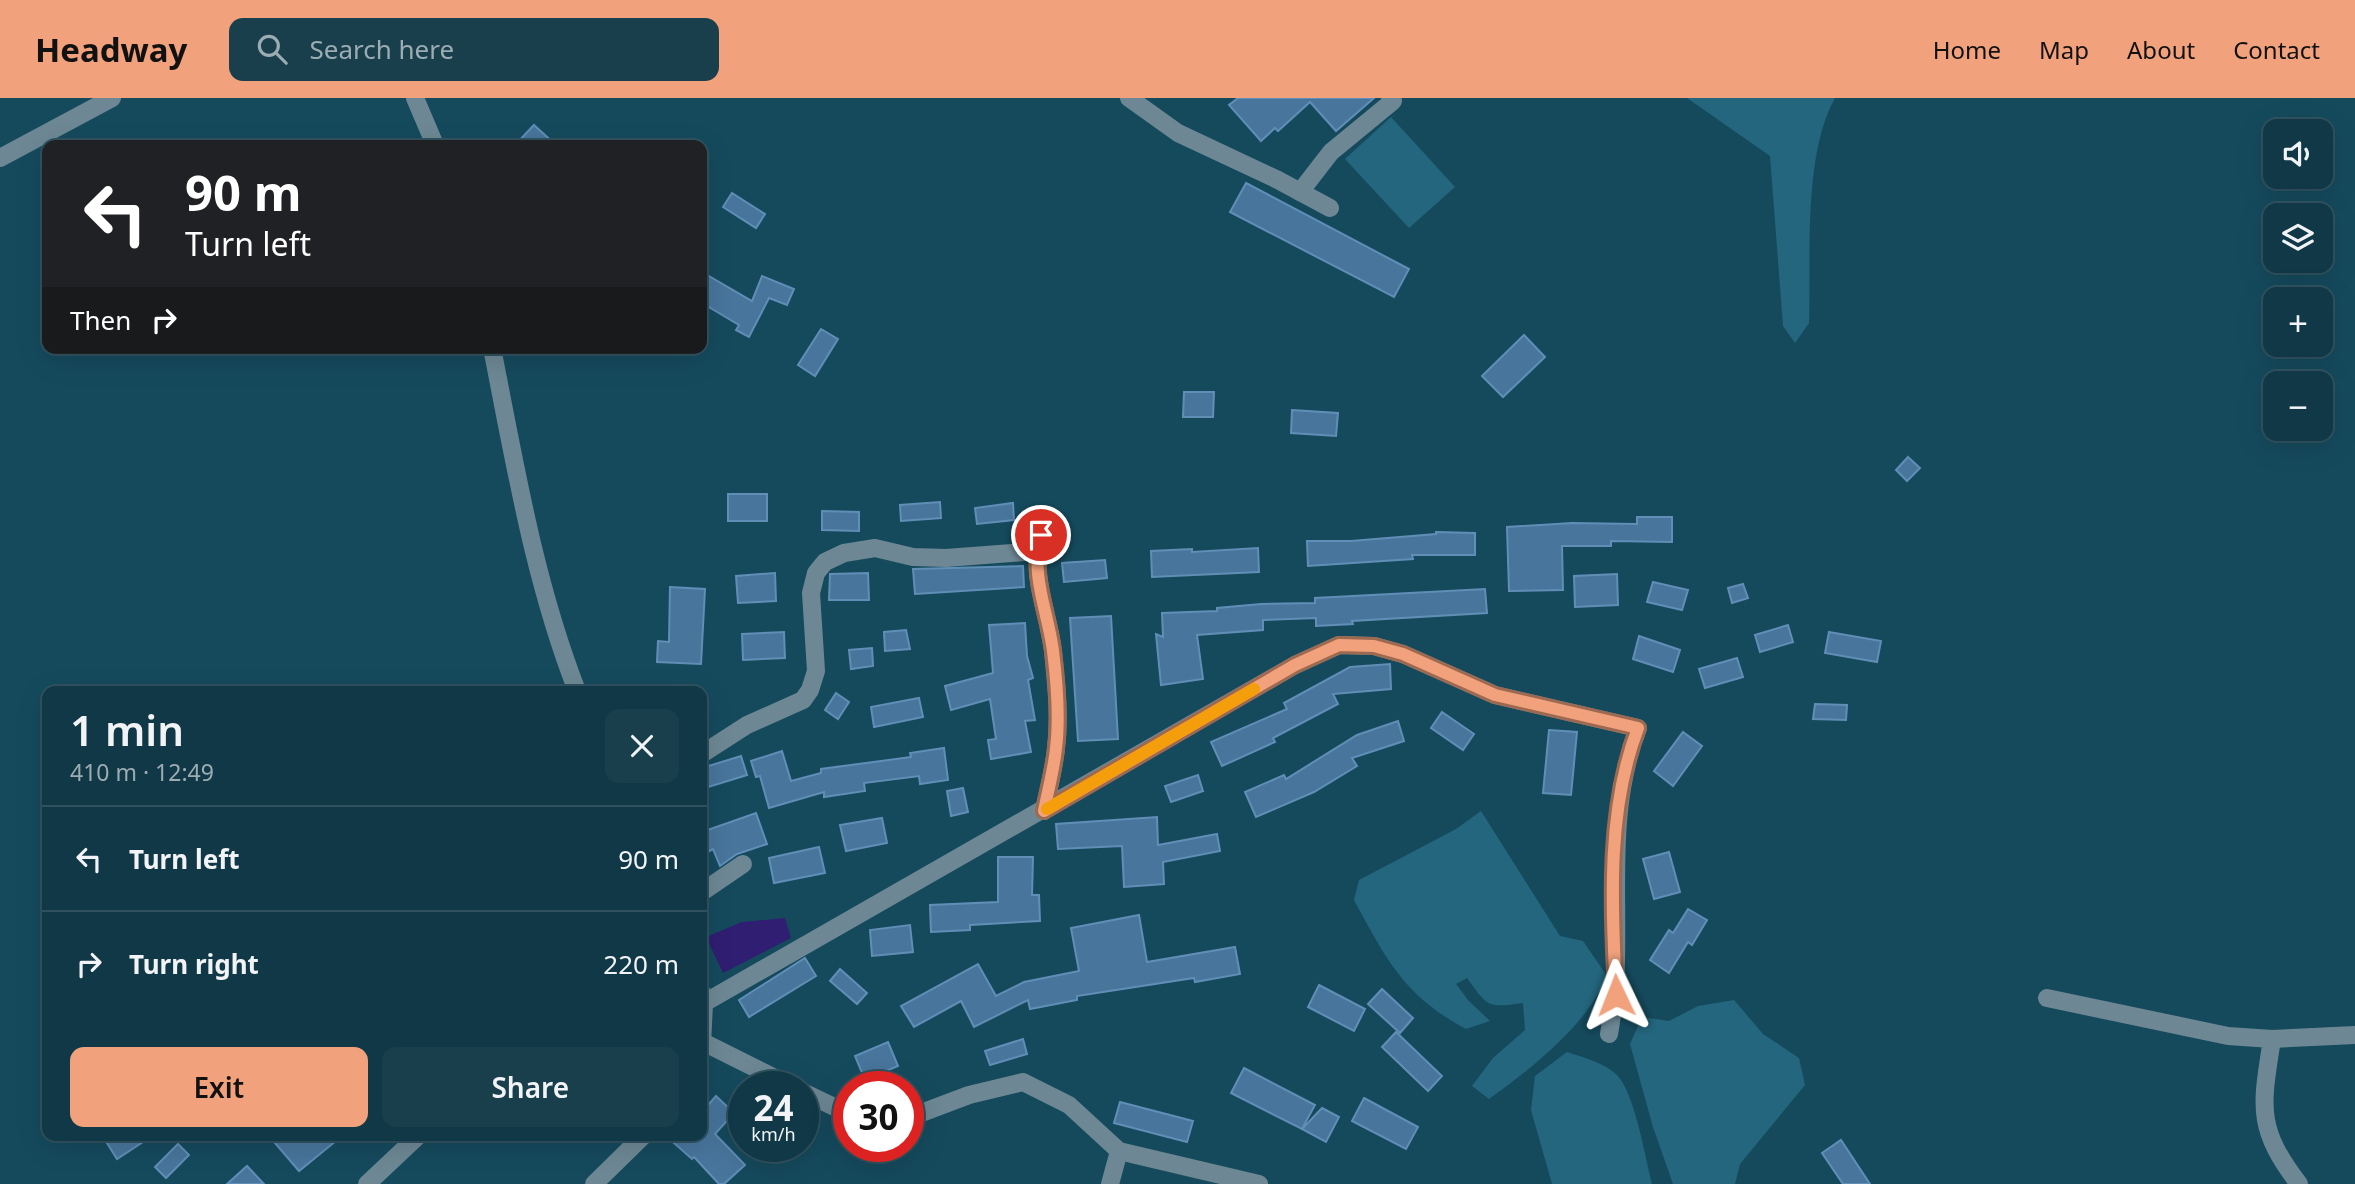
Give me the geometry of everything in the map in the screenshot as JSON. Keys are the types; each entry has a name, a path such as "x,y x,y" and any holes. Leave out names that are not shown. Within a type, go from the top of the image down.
{"street":[{"path":"0,158 111,98"},
{"path":"415,98 433,140"},
{"path":"1129,98 1178,134 1330,208"},
{"path":"1300,192 1331,152 1393,101 1390,98"},
{"path":"493,354 539,576 559,644 575,686"},
{"path":"707,751 747,725 803,700 810,690 816,671 811,593 816,573 825,562 844,553 875,548 913,557 946,558 1039,543 1038,588 1052,648 1058,715 1056,749 1044,811"},
{"path":"707,996 1044,811 1295,665 1339,645 1384,649 1403,654 1495,695 1638,728 1626,759 1616,816 1616,995 1609,1034"},
{"path":"707,889 743,864"},
{"path":"2048,998 2228,1036 2272,1039 2355,1035"},
{"path":"2272,1039 2263,1085 2264,1112 2270,1139 2283,1164 2299,1184"},
{"path":"707,1046 759,1071"},
{"path":"924,1112 969,1096 1023,1082 1069,1105 1119,1151 1259,1184"},
{"path":"367,1184 413,1141"},
{"path":"594,1184 638,1141"},
{"path":"1110,1184 1119,1151"}],"shaded area":[{"path":"1687,98 1835,98 1825,121 1813,177 1809,323 1795,343 1783,326 1770,156"},
{"path":"1391,117 1455,187 1409,228 1345,159"},
{"path":"1481,811 1560,936 1583,941 1607,976 1586,1011 1557,1044 1489,1099 1472,1086 1493,1058 1525,1030 1523,1003 1489,1003 1467,978 1456,984 1490,1021 1466,1029 1427,1003 1412,989 1387,958 1354,900 1359,880 1456,829"},
{"path":"785,918 791,938 723,973 707,937 742,922"},
{"path":"1734,1000 1763,1034 1799,1058 1805,1085 1740,1164 1735,1184 1673,1184 1653,1127 1630,1044 1642,1017 1669,1021 1698,1006"},
{"path":"1567,1052 1606,1067 1617,1075 1623,1084 1634,1111 1652,1184 1552,1184 1531,1110 1535,1076"}],"building":[{"path":"1238,98 1374,98 1336,131 1310,102 1278,131 1275,128 1261,141 1229,105"},
{"path":"534,125 550,140 520,140"},
{"path":"1246,183 1409,269 1394,297 1230,212"},
{"path":"732,193 765,214 756,228 723,207"},
{"path":"707,275 752,301 762,276 794,289 787,305 769,298 749,337 736,330 739,325 707,306"},
{"path":"821,329 838,339 815,376 798,365"},
{"path":"1524,335 1545,357 1503,397 1482,376"},
{"path":"1184,392 1214,392 1213,417 1183,417"},
{"path":"1292,410 1338,413 1336,436 1291,433"},
{"path":"1908,457 1920,468 1907,481 1896,470"},
{"path":"728,494 767,494 767,521 728,521"},
{"path":"940,502 941,518 901,521 900,505"},
{"path":"1013,503 1014,520 977,524 975,508"},
{"path":"822,511 859,512 859,531 822,530"},
{"path":"1637,517 1672,517 1672,542 1611,541 1611,546 1562,546 1563,590 1509,591 1507,527 1572,523 1637,524"},
{"path":"1436,532 1475,533 1475,555 1412,555 1413,559 1308,566 1307,541 1351,541"},
{"path":"1258,548 1259,572 1152,577 1151,551 1192,549 1192,552"},
{"path":"1105,560 1107,578 1064,582 1062,563"},
{"path":"1023,566 1024,587 915,594 913,569"},
{"path":"775,573 776,601 738,603 736,576"},
{"path":"868,573 869,600 829,600 830,574"},
{"path":"1617,574 1618,605 1575,607 1574,576"},
{"path":"1653,582 1688,590 1682,610 1647,602"},
{"path":"1743,584 1748,598 1732,603 1728,588"},
{"path":"670,587 705,589 701,664 657,662 658,641 669,642"},
{"path":"1485,589 1487,613 1352,621 1353,624 1316,626 1316,618 1263,620 1263,630 1197,635 1203,679 1161,685 1156,634 1163,637 1162,613 1217,611 1217,608 1261,604 1315,603 1315,598"},
{"path":"1111,616 1118,739 1078,741 1070,618"},
{"path":"1025,623 1027,656 1033,678 1028,680 1035,720 1025,721 1031,752 991,759 988,740 996,739 990,699 951,710 945,686 993,673 989,625"},
{"path":"1788,625 1793,642 1760,652 1755,635"},
{"path":"906,630 910,649 885,651 884,632"},
{"path":"784,632 785,658 743,660 742,634"},
{"path":"1829,632 1881,641 1877,662 1825,653"},
{"path":"1639,636 1680,650 1673,672 1633,659"},
{"path":"872,648 873,666 851,669 849,650"},
{"path":"1737,658 1743,677 1705,688 1699,669"},
{"path":"1390,664 1391,689 1333,694 1338,704 1273,738 1275,742 1222,766 1211,742 1287,709 1284,703 1350,667"},
{"path":"836,693 849,702 838,719 825,710"},
{"path":"919,698 923,717 874,727 871,707"},
{"path":"1815,704 1847,705 1846,720 1813,719"},
{"path":"1442,712 1474,734 1463,750 1431,728"},
{"path":"1398,721 1404,741 1352,758 1357,766 1314,792 1256,817 1245,792 1284,775 1286,779 1357,735"},
{"path":"1549,730 1577,732 1571,795 1543,793"},
{"path":"1683,732 1702,746 1673,786 1654,771"},
{"path":"944,748 948,780 920,784 919,776 864,783 865,791 824,797 824,792 769,808 760,776 756,777 751,761 782,751 791,781 821,773 821,769 911,757 910,753"},
{"path":"741,756 747,775 707,787 707,766"},
{"path":"1198,775 1203,791 1171,802 1165,786"},
{"path":"963,788 968,812 951,816 947,791"},
{"path":"756,813 767,844 737,854 720,866 713,849 707,852 707,830"},
{"path":"1157,817 1158,845 1217,834 1220,851 1163,862 1164,884 1124,887 1122,846 1058,849 1056,824"},
{"path":"882,818 887,843 846,851 840,825"},
{"path":"819,847 825,873 774,883 769,858"},
{"path":"1669,852 1680,892 1654,899 1643,859"},
{"path":"998,857 1033,857 1032,895 1039,895 1040,921 970,925 970,930 931,932 930,905 998,902"},
{"path":"1688,909 1707,920 1692,945 1688,942 1669,973 1650,960 1669,930 1673,933"},
{"path":"1139,915 1147,962 1235,947 1240,974 1195,982 1194,978 1077,996 1077,1000 1030,1009 1028,1000 974,1027 961,1001 914,1027 901,1006 978,964 996,996 1024,982 1079,971 1071,928"},
{"path":"910,925 913,952 872,956 870,930"},
{"path":"805,958 816,976 749,1017 739,1000"},
{"path":"840,969 867,993 857,1004 830,981"},
{"path":"1319,985 1365,1009 1354,1031 1308,1007"},
{"path":"1382,989 1413,1018 1400,1033 1368,1004"},
{"path":"1396,1032 1442,1076 1428,1091 1382,1047"},
{"path":"1023,1039 1027,1054 990,1065 985,1051"},
{"path":"888,1042 898,1066 886,1071 861,1071 855,1056"},
{"path":"1244,1068 1315,1105 1302,1129 1231,1093"},
{"path":"716,1096 728,1107 728,1120 715,1134 728,1147 728,1162 742,1162 745,1165 724,1184 719,1184 694,1157 692,1159 672,1141 707,1141 707,1106"},
{"path":"1364,1098 1418,1127 1406,1149 1352,1121"},
{"path":"1120,1102 1193,1121 1187,1142 1114,1123"},
{"path":"1322,1108 1339,1117 1326,1142 1302,1129"},
{"path":"1841,1140 1870,1184 1843,1184 1822,1153"},
{"path":"110,1141 144,1141 117,1159 107,1143"},
{"path":"273,1141 336,1141 299,1171"},
{"path":"178,1144 189,1155 166,1178 155,1167"},
{"path":"247,1166 264,1184 227,1184"}],"slow traffic":[{"path":"1047,809 1254,689"}],"route":[{"path":"1041,535 1037,551 1038,588 1052,648 1058,715 1056,749 1044,811 1295,665 1339,645 1374,646 1403,654 1495,695 1638,728 1626,759 1616,816 1616,995"}]}
